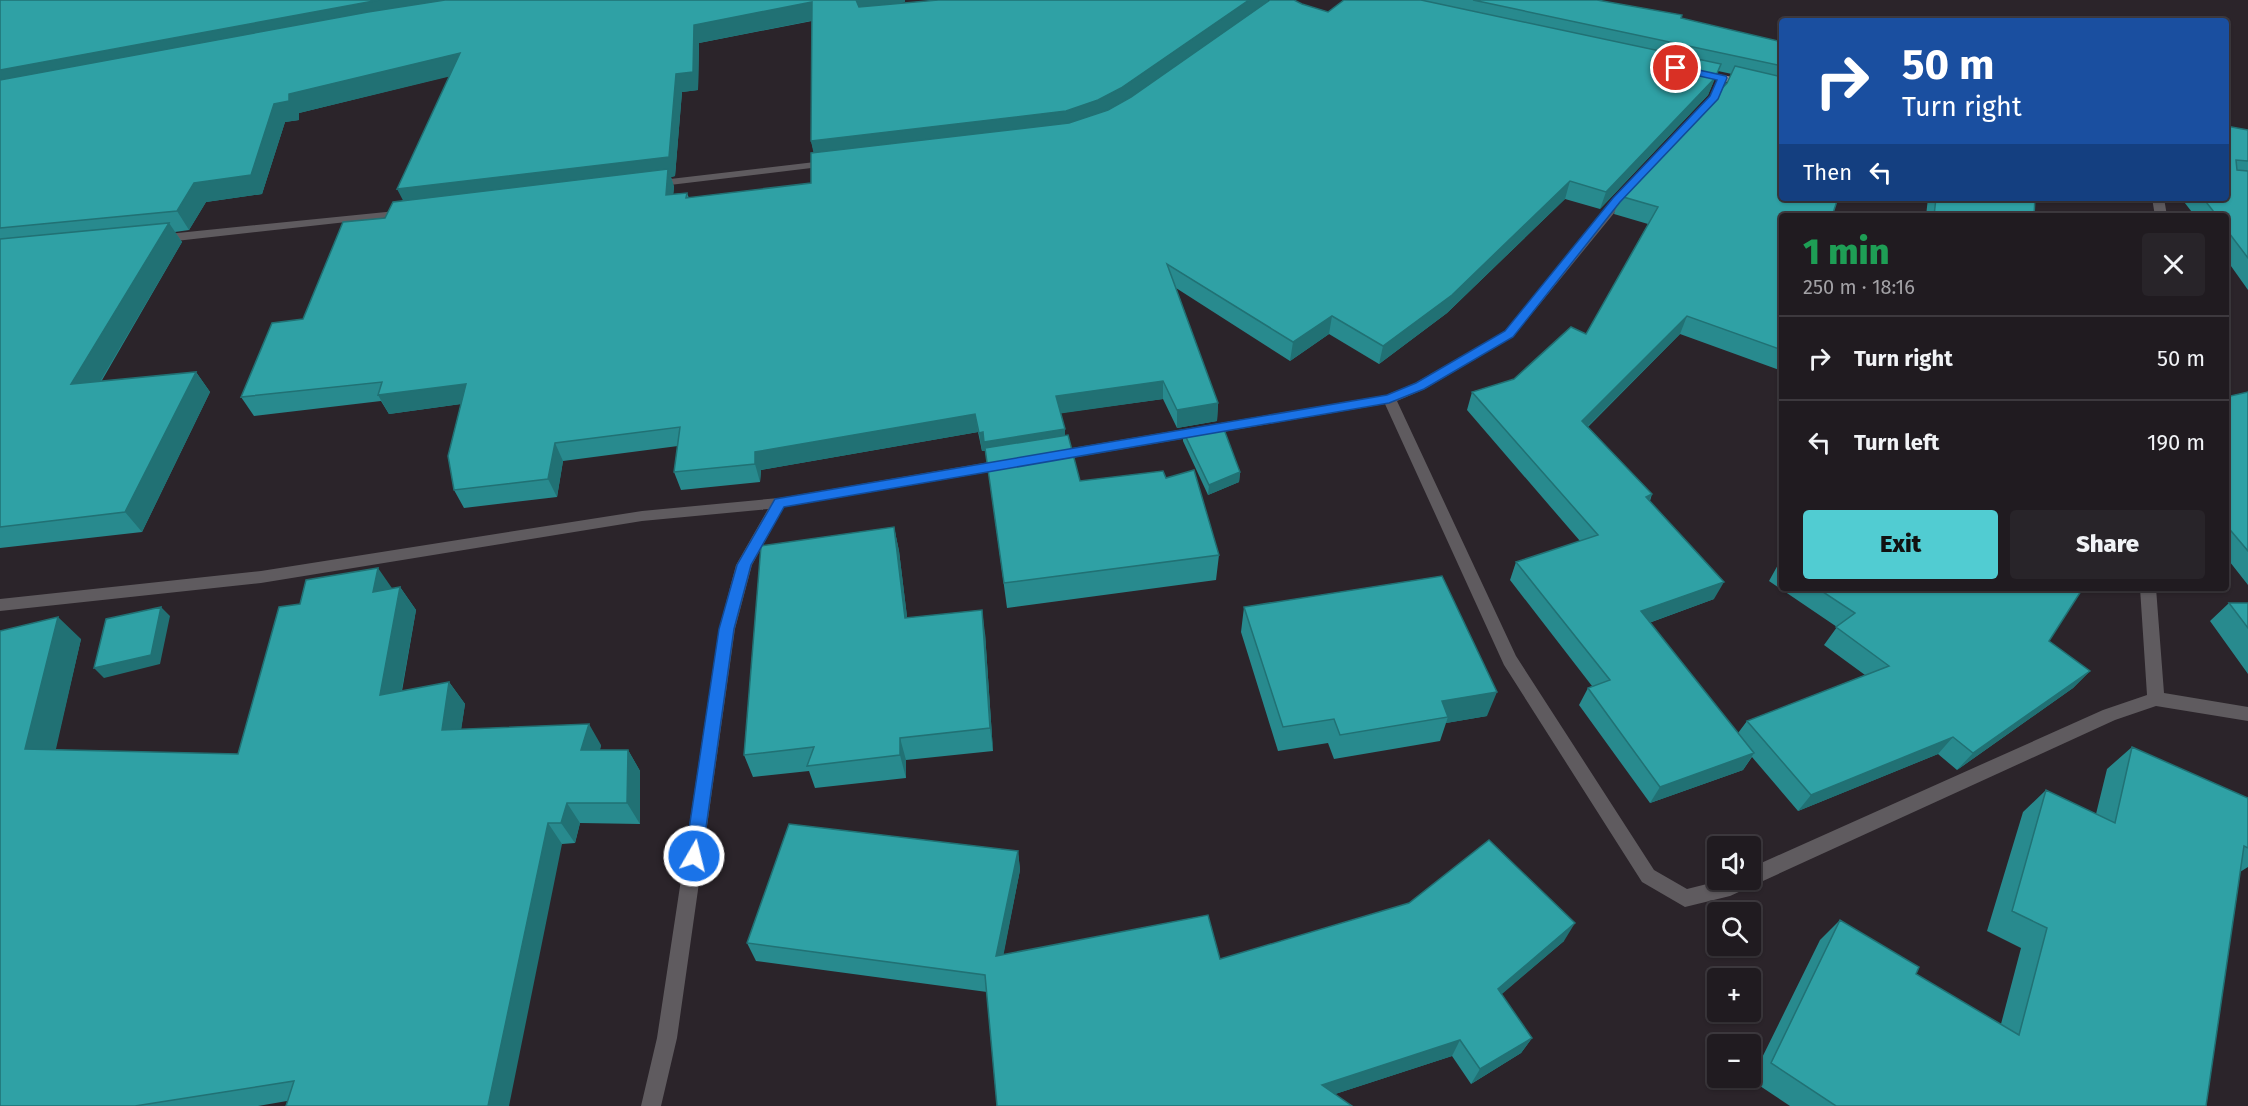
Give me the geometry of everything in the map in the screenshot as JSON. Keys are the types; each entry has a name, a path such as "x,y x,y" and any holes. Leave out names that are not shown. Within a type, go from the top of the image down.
{"main road":[{"path":"1688,71 1779,89"}],"street":[{"path":"1690,123 1715,97 1723,78"},
{"path":"643,185 844,161"},
{"path":"0,605 261,576 642,516 779,503 1389,399 1420,386 1509,334 1616,200 1641,174"},
{"path":"151,239 419,212"},
{"path":"1389,399 1510,660 1648,876 1685,898 1723,890"},
{"path":"651,1106 667,1038 727,629 744,565 779,503"},
{"path":"2148,591 2156,699"},
{"path":"1761,873 2109,715 2156,699 2248,714"}],"building":[{"path":"0,0 379,0 0,70"},
{"path":"445,0 856,0 859,7 938,0 1249,0 1121,88 1098,100 1066,111 811,141 812,2 694,25 693,72 676,74 669,157 397,189 460,53 289,94 289,101 274,104 251,175 194,183 177,211 0,228 0,80 368,12"},
{"path":"1270,0 1294,0 1328,12 1344,0 1421,0 1721,64 1715,78 1606,192 1570,181 1452,295 1383,346 1332,316 1293,342 1167,264 1218,403 1177,410 1163,381 1056,396 1065,429 984,442 983,432 979,433 975,414 755,452 755,464 674,472 680,427 555,443 548,479 454,490 448,456 466,384 378,395 382,382 241,397 272,323 303,319 343,222 385,218 393,202 668,169 666,195 687,193 686,198 811,183 811,153 1069,123 1108,110 1131,97"},
{"path":"1473,0 1597,0 1682,15 1681,18 1779,41 1779,65"},
{"path":"1735,66 1779,76 1779,201 1837,201 1833,213 1779,213 1779,349 1687,316 1582,421 1652,494 1646,497 1724,582 1641,611 1754,753 1660,787 1588,688 1610,680 1516,562 1598,535 1472,392 1514,379 1571,327 1586,334 1658,207 1620,196 1727,83"},
{"path":"2229,127 2248,130 2248,161 2236,160 2237,170 2248,171 2248,258 2229,233 2229,213 2215,213 2205,201 2229,201"},
{"path":"1936,201 2035,201 2034,213 1934,213"},
{"path":"169,223 71,384 196,372 125,512 0,527 0,239"},
{"path":"2248,392 2248,551 2229,529 2229,396"},
{"path":"1222,424 1240,472 1209,485 1183,431"},
{"path":"1068,435 1080,481 1163,471 1166,478 1194,470 1219,555 1004,583 985,448"},
{"path":"894,527 905,618 982,610 990,728 900,738 900,755 807,766 814,747 744,755 761,546"},
{"path":"378,568 373,592 400,587 380,695 449,682 442,730 589,724 581,750 628,750 627,803 567,803 561,823 548,823 488,1106 286,1106 294,1081 135,1106 0,1106 0,631 58,617 25,749 238,754 279,607 300,604 306,580"},
{"path":"1442,576 1497,692 1442,701 1448,717 1340,735 1334,719 1283,727 1244,607"},
{"path":"1822,591 2081,591 2049,641 2090,671 1973,753 1953,737 1811,795 1747,721 1889,666 1836,627 1855,613"},
{"path":"2229,603 2248,603 2248,628"},
{"path":"161,607 151,655 94,668 106,619"},
{"path":"2132,747 2248,798 2248,848 2244,846 2206,1106 1836,1106 1771,1063 1840,920 1919,967 1916,974 2019,1035 2047,928 2012,911 2046,790 2115,823"},
{"path":"789,824 1018,851 996,956 1208,915 1220,959 1409,903 1489,840 1575,923 1498,989 1532,1038 1480,1069 1460,1040 1322,1085 1352,1106 997,1106 985,975 747,943"}],"route":[{"path":"694,856 727,629 744,565 779,503 1389,399 1420,386 1509,334 1616,200 1715,97 1723,78 1676,68"}]}
